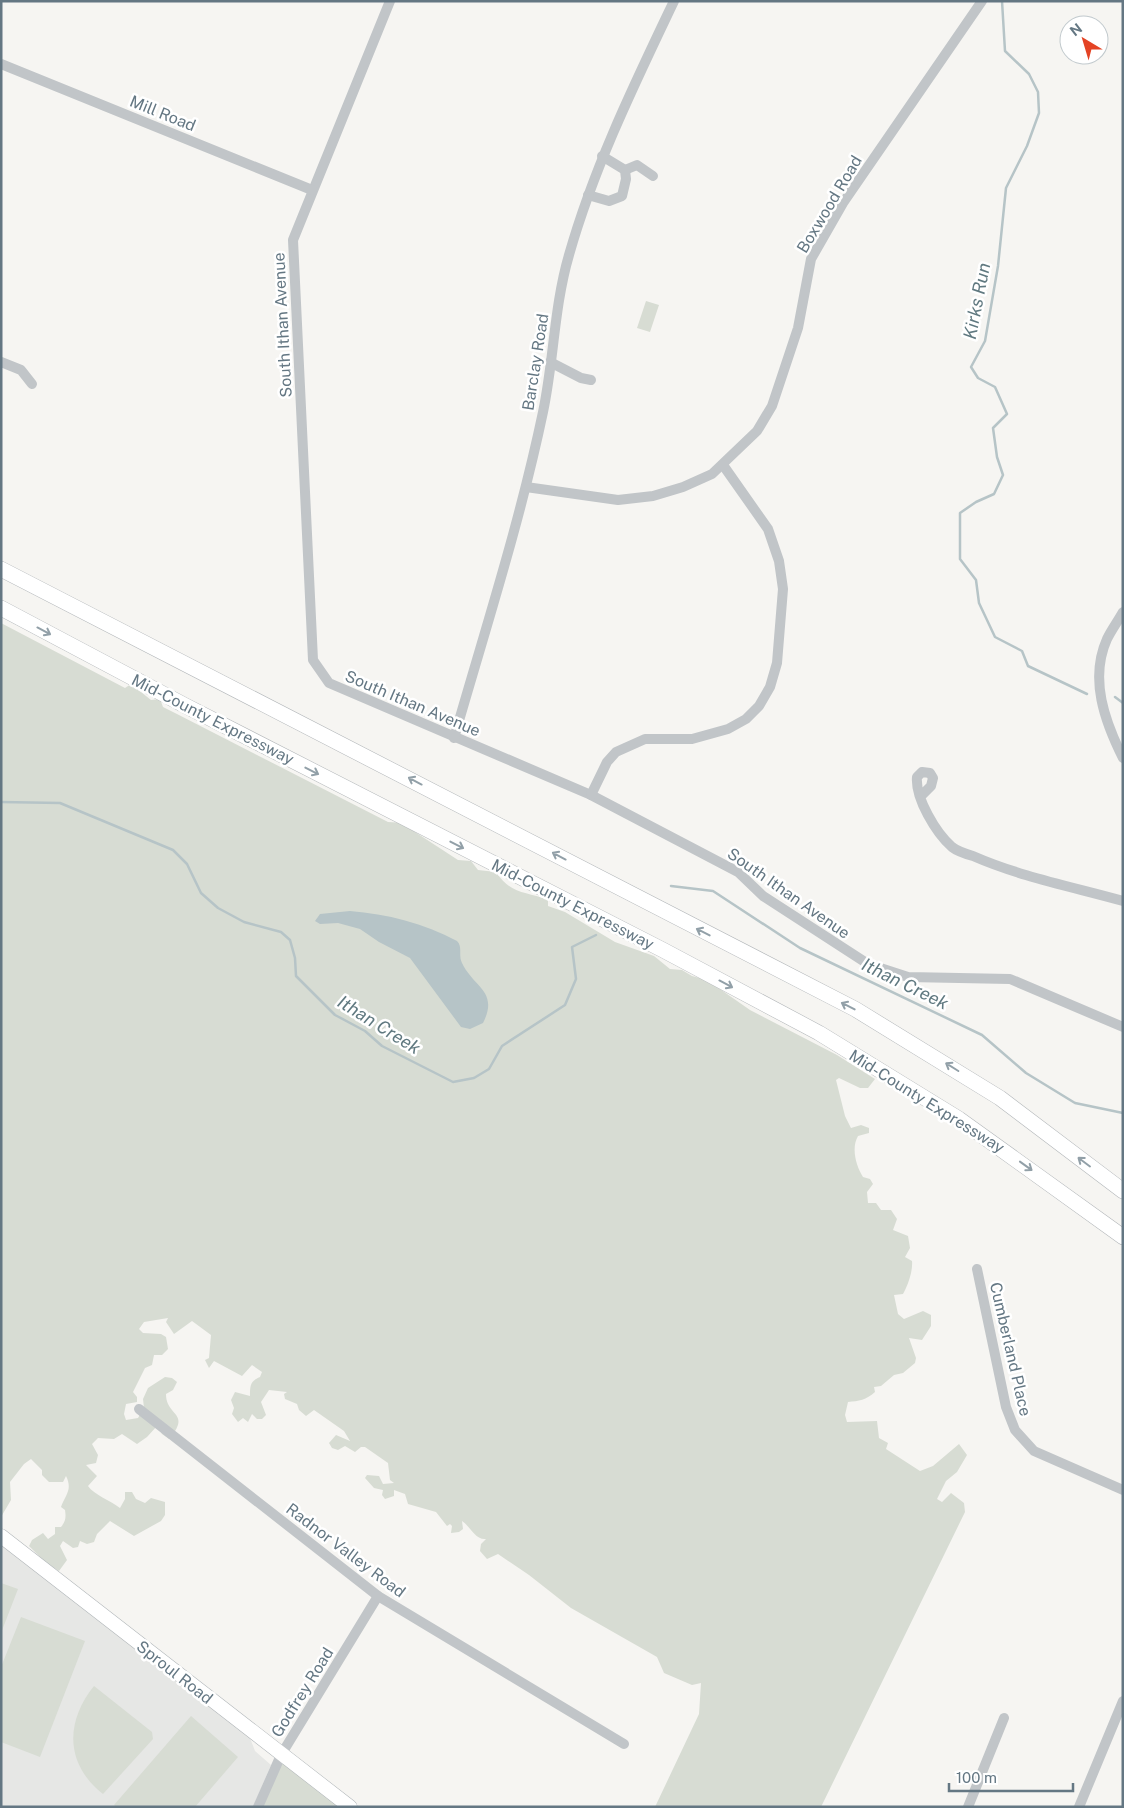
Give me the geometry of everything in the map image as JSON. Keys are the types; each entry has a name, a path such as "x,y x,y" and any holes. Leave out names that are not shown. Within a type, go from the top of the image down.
{"highway":[{"path":"1,569 855,1009 1000,1098 1123,1191"},
{"name":"Mid-County Expressway","path":"1,608 184,705 663,950 819,1034 965,1123 1123,1236"}],"main road":[{"name":"Sproul Road","path":"1,1536 350,1807"}],"street":[{"name":"South Ithan Avenue","path":"390,1 292,240 313,660 329,683 591,796 738,872 763,896 868,964 908,977 1010,979 1123,1027"},
{"name":"Barclay Road","path":"454,738 526,487 544,410 550,362 568,257 602,156 674,1"},
{"name":"Boxwood Road","path":"526,487 618,500 653,496 682,488 712,474 757,431 772,406 798,328 811,259 843,203 982,1"},
{"name":"Mill Road","path":"1,64 312,190"},
{"path":"602,156 625,170"},
{"path":"625,170 637,165 653,176"},
{"path":"588,195 609,201 622,196 626,179 625,170"},
{"path":"1,362 21,370 32,384"},
{"path":"550,362 563,367 581,378 591,380"},
{"path":"591,796 607,762 616,752 645,739 692,740 728,729 746,719 759,706 770,686 777,663 783,588 779,561 768,529 723,465"},
{"path":"1123,612 1106,640 1100,687 1102,709 1123,758"},
{"path":"921,796 931,820 953,848 997,867 1123,901"},
{"name":"Cumberland Place","path":"977,1269 1006,1407 1015,1430 1034,1451 1123,1490"},
{"name":"Radnor Valley Road","path":"139,1409 378,1596 624,1744"},
{"name":"Godfrey Road","path":"258,1807 280,1754 378,1596"},
{"path":"1078,1807 1123,1701"},
{"path":"968,1807 1004,1718"}],"shaded area":[{"path":"646,301 659,305 650,332 637,328"},
{"path":"1,623 125,688 131,684 151,700 160,699 163,707 388,822 405,823 415,832 458,860 471,861 478,870 496,872 513,889 548,900 548,906 565,912 615,942 654,956 670,969 682,970 692,976 707,980 750,1010 837,1055 875,1079 868,1088 860,1088 839,1078 836,1080 845,1116 851,1128 861,1125 869,1128 869,1133 858,1136 855,1146 856,1162 860,1173 863,1177 870,1179 873,1184 867,1192 868,1203 876,1203 881,1210 891,1210 897,1219 893,1230 908,1236 910,1248 905,1257 912,1261 912,1269 903,1294 894,1295 898,1314 904,1319 923,1311 931,1315 931,1326 922,1340 909,1338 916,1358 915,1363 903,1373 894,1375 881,1386 874,1387 875,1392 869,1397 859,1401 848,1402 845,1415 847,1422 877,1421 879,1438 888,1443 886,1449 920,1471 933,1466 959,1444 967,1455 957,1472 946,1481 937,1499 942,1502 951,1493 964,1503 965,1512 821,1807 655,1807 699,1714 701,1683 692,1685 664,1673 657,1657 571,1608 529,1575 498,1554 487,1559 480,1551 481,1544 486,1539 476,1535 462,1521 463,1529 459,1532 451,1533 452,1526 450,1524 447,1526 436,1512 408,1504 405,1494 394,1490 394,1496 385,1499 382,1495 383,1490 374,1488 365,1478 367,1475 379,1476 383,1484 394,1483 390,1480 388,1463 365,1447 361,1447 355,1452 345,1446 338,1450 332,1448 329,1443 336,1435 350,1441 344,1431 314,1410 306,1416 299,1410 297,1404 285,1399 284,1394 287,1392 269,1390 261,1402 266,1415 262,1419 257,1419 252,1414 248,1422 243,1418 238,1422 232,1414 234,1408 231,1400 235,1392 250,1396 251,1384 260,1377 262,1372 252,1365 242,1376 214,1361 209,1368 205,1360 209,1358 211,1335 192,1321 174,1334 166,1322 168,1318 144,1322 139,1329 143,1333 161,1334 166,1337 168,1349 162,1355 154,1355 152,1365 145,1368 133,1392 137,1397 137,1402 126,1404 124,1414 126,1420 138,1418 144,1408 143,1399 148,1388 165,1377 172,1378 177,1382 173,1390 166,1394 167,1401 178,1419 178,1424 169,1439 162,1434 157,1426 137,1444 122,1434 114,1439 98,1438 92,1444 98,1455 96,1463 86,1465 97,1476 88,1486 94,1492 120,1508 125,1499 125,1492 132,1492 136,1499 145,1503 151,1498 165,1502 165,1515 161,1521 134,1536 110,1521 97,1534 94,1542 87,1544 80,1541 78,1547 73,1548 63,1541 60,1546 67,1560 59,1571 46,1563 29,1546 32,1540 43,1533 48,1539 55,1534 55,1527 61,1527 64,1523 65,1510 61,1507 69,1489 68,1481 66,1476 63,1482 49,1482 42,1475 42,1470 31,1459 24,1464 10,1482 11,1500 1,1517"},
{"path":"350,911 378,914 405,920 432,929 457,941 460,946 462,963 487,997 487,1012 483,1023 470,1029 461,1027 410,958 379,942 360,929 338,923 320,924 315,921 320,914"},
{"path":"1,1544 250,1738 255,1751 271,1765 253,1807 1,1807"},
{"path":"1,1583 18,1589 1,1633"},
{"path":"21,1617 85,1641 40,1757 1,1742 1,1667"},
{"path":"94,1686 152,1732 153,1739 103,1794 81,1770 73,1742 78,1714"},
{"path":"191,1716 238,1757 195,1807 116,1807 114,1805"},
{"path":"281,1755 350,1807 258,1807"}],"waterway":[{"name":"Kirks Run","path":"1002,1 1005,51 1029,74 1038,92 1039,113 1027,146 1006,188 998,266 985,341 971,367 978,378 995,387 1007,414 993,428 997,457 1003,475 994,494 976,502 960,513 960,559 976,580 979,603 995,637 1022,651 1028,666 1087,694"},
{"name":"Kirks Run","path":"1115,697 1123,703"},
{"name":"Ithan Creek","path":"1,802 60,803 173,850 187,864 201,893 218,908 244,922 281,932 290,940 295,958 296,976 335,1015 365,1031 382,1046 453,1082 474,1078 489,1069 502,1046 565,1005 576,979 572,947 596,935"},
{"name":"Ithan Creek","path":"671,886 713,891 800,948 982,1035 1026,1073 1075,1103 1123,1113"}]}
